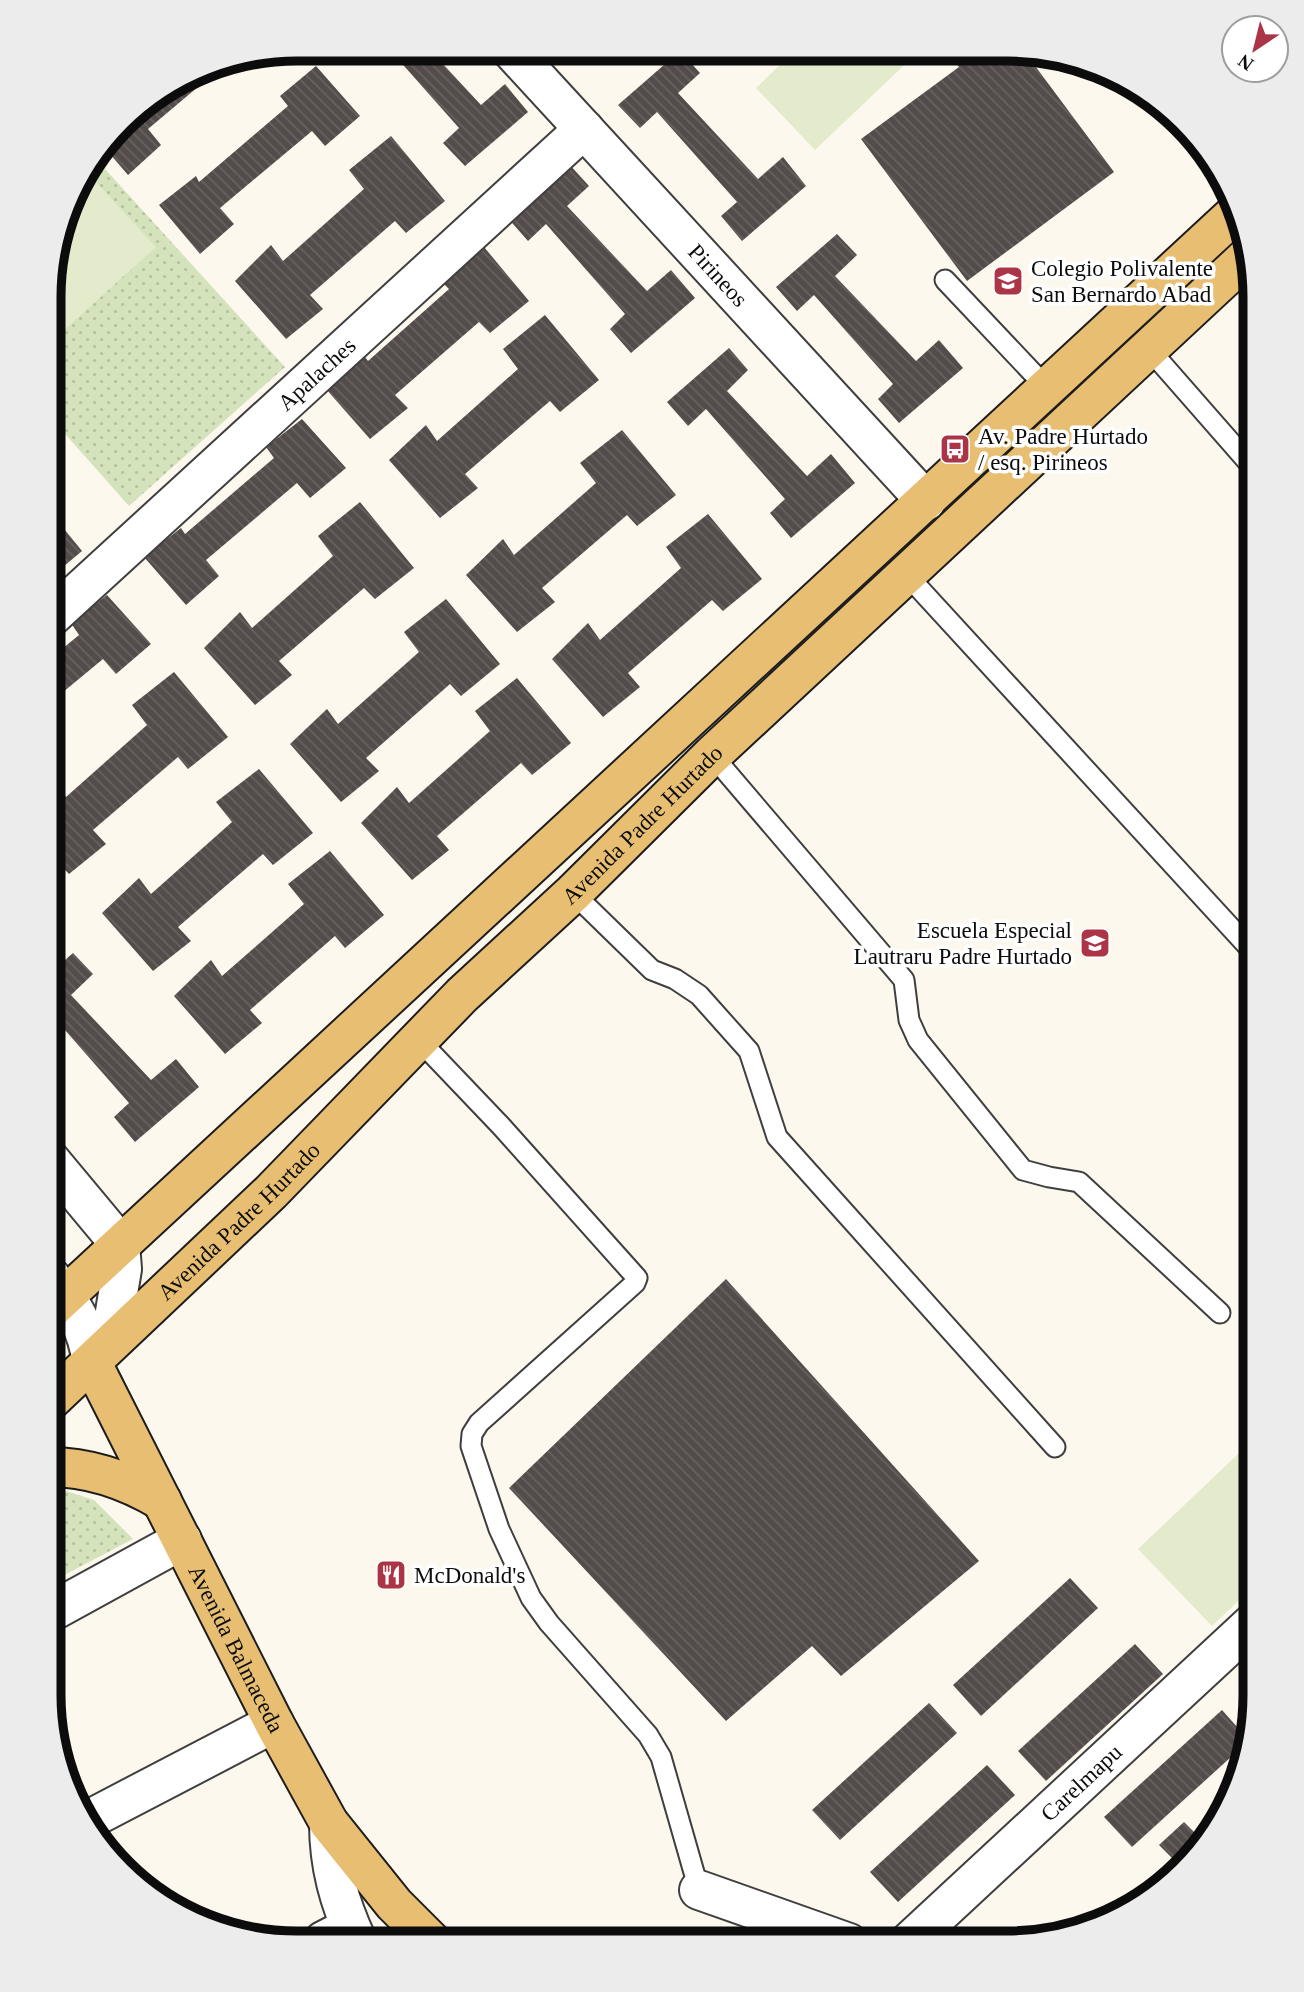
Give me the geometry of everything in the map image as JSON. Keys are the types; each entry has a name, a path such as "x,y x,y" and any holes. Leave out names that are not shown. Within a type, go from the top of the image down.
{"main road":[{"name":"Avenida Padre Hurtado","path":"61,1289 120,1244 1229,219"},
{"name":"Avenida Padre Hurtado","path":"61,1392 271,1192 462,995 573,894 712,755 1240,263"},
{"name":"Avenida Balmaceda","path":"92,1363 274,1723 330,1823"},
{"path":"61,1468 82,1469 114,1477 162,1502"},
{"path":"330,1823 386,1894 421,1931"}],"street":[{"name":"Pirineos","path":"521,61 926,501"},
{"name":"Apalaches","path":"61,608 584,129"},
{"path":"61,1173 120,1244 122,1269 114,1318 92,1363"},
{"name":"Avenida Balmaceda","path":"61,1302 89,1337 92,1363"},
{"path":"61,1607 182,1540"},
{"name":"Carelmapu","path":"921,1931 1242,1633"},
{"path":"95,1816 274,1723"},
{"name":"Avenida Balmaceda","path":"330,1823 329,1852 342,1931"},
{"path":"699,1890 817,1931"}],"lane":[{"path":"945,280 1047,388"},
{"path":"1149,349 1243,456"},
{"path":"906,574 1243,940"},
{"path":"712,755 904,980 909,1020 918,1040 1023,1170 1079,1182 1220,1313"},
{"path":"573,894 652,970 675,979 699,995 749,1051 777,1137 1055,1447"},
{"path":"418,1039 501,1126 637,1278 635,1283 479,1423 472,1434 471,1446 499,1529 531,1598 549,1623 649,1735 661,1756 699,1890"}],"green space":[{"path":"784,61 908,61 815,150 756,88"},
{"path":"102,165 285,367 129,506 61,429 63,267 74,222"},
{"path":"93,179 156,247 61,333 63,267 69,236"},
{"path":"1242,1450 1242,1597 1212,1626 1138,1549"},
{"path":"61,1489 94,1500 133,1539 61,1577"}],"building":[{"path":"400,61 440,61 481,105 505,84 528,112 465,166 443,143 459,128"},
{"path":"669,61 689,61 700,73 678,93 758,179 783,157 806,186 742,241 721,216 737,202 657,112 640,128 618,105"},
{"path":"954,61 1033,63 1114,172 967,281 861,139 959,67"},
{"path":"316,66 360,116 325,146 312,131 220,208 234,224 200,254 159,205 196,176 199,182 288,106 280,96"},
{"path":"205,81 148,129 161,145 128,175 110,154 120,142 154,110 179,93"},
{"path":"391,136 445,201 406,233 395,221 310,295 323,309 286,339 235,281 271,245 283,261 364,189 349,170"},
{"path":"569,164 589,186 567,206 647,291 671,270 695,298 631,353 610,329 625,314 546,224 528,241 507,217"},
{"path":"837,234 857,255 835,276 916,361 939,340 963,368 899,423 878,399 893,384 814,295 797,311 776,287"},
{"path":"479,241 529,301 490,333 479,322 395,395 408,408 370,439 319,381 356,345 368,361 449,289 439,279"},
{"path":"545,315 599,380 560,412 550,401 465,474 478,488 440,518 389,460 426,425 437,441 518,369 503,349"},
{"path":"729,348 748,370 727,391 807,476 831,454 855,483 791,538 770,513 785,499 706,409 688,426 667,402"},
{"path":"302,419 346,468 310,498 297,483 206,560 219,576 186,605 144,557 181,528 185,534 274,458 266,447"},
{"path":"622,430 676,495 637,526 627,515 542,588 555,602 517,632 466,575 503,539 514,555 596,483 580,463"},
{"path":"360,502 414,568 375,599 364,588 279,661 292,675 255,705 204,648 240,612 252,628 333,556 318,536"},
{"path":"708,514 762,579 723,611 712,600 628,673 640,687 603,717 552,659 588,623 600,640 681,568 666,547"},
{"path":"61,525 82,551 61,569"},
{"path":"107,595 151,644 116,674 103,659 61,694 61,650 79,635 71,623"},
{"path":"446,599 500,664 461,696 450,684 366,758 379,771 341,802 290,744 327,709 338,724 419,652 404,632"},
{"path":"174,672 228,737 188,769 178,757 93,830 106,844 69,874 61,866 61,790 66,797 147,725 132,705"},
{"path":"517,678 571,743 532,775 521,763 437,836 449,850 412,880 361,823 397,787 409,803 490,731 475,711"},
{"path":"259,769 313,833 273,865 263,854 178,927 191,941 153,971 102,913 139,878 151,894 232,822 216,802"},
{"path":"330,851 384,915 345,948 335,936 250,1010 262,1023 225,1054 174,996 211,960 222,976 304,904 288,884"},
{"path":"73,953 93,974 71,995 151,1080 176,1059 199,1087 135,1142 114,1117 129,1103 61,1026 61,963"},
{"path":"726,1279 979,1561 841,1676 812,1646 726,1721 509,1488"},
{"path":"1070,1578 1098,1608 981,1716 953,1685"},
{"path":"1135,1644 1163,1674 1046,1781 1018,1751"},
{"path":"929,1703 957,1733 840,1840 812,1810"},
{"path":"1222,1710 1239,1730 1234,1754 1132,1847 1104,1817"},
{"path":"987,1765 1015,1795 898,1902 870,1872"},
{"path":"1184,1822 1196,1834 1174,1860 1159,1845"}],"place":[{"name":"Colegio Polivalente San Bernardo Abad","path":"1008,281"},
{"name":"Av. Padre Hurtado / esq. Pirineos","path":"955,449"},
{"name":"Escuela Especial Lautraru Padre Hurtado","path":"1095,943"},
{"name":"McDonald's","path":"391,1575"}]}
